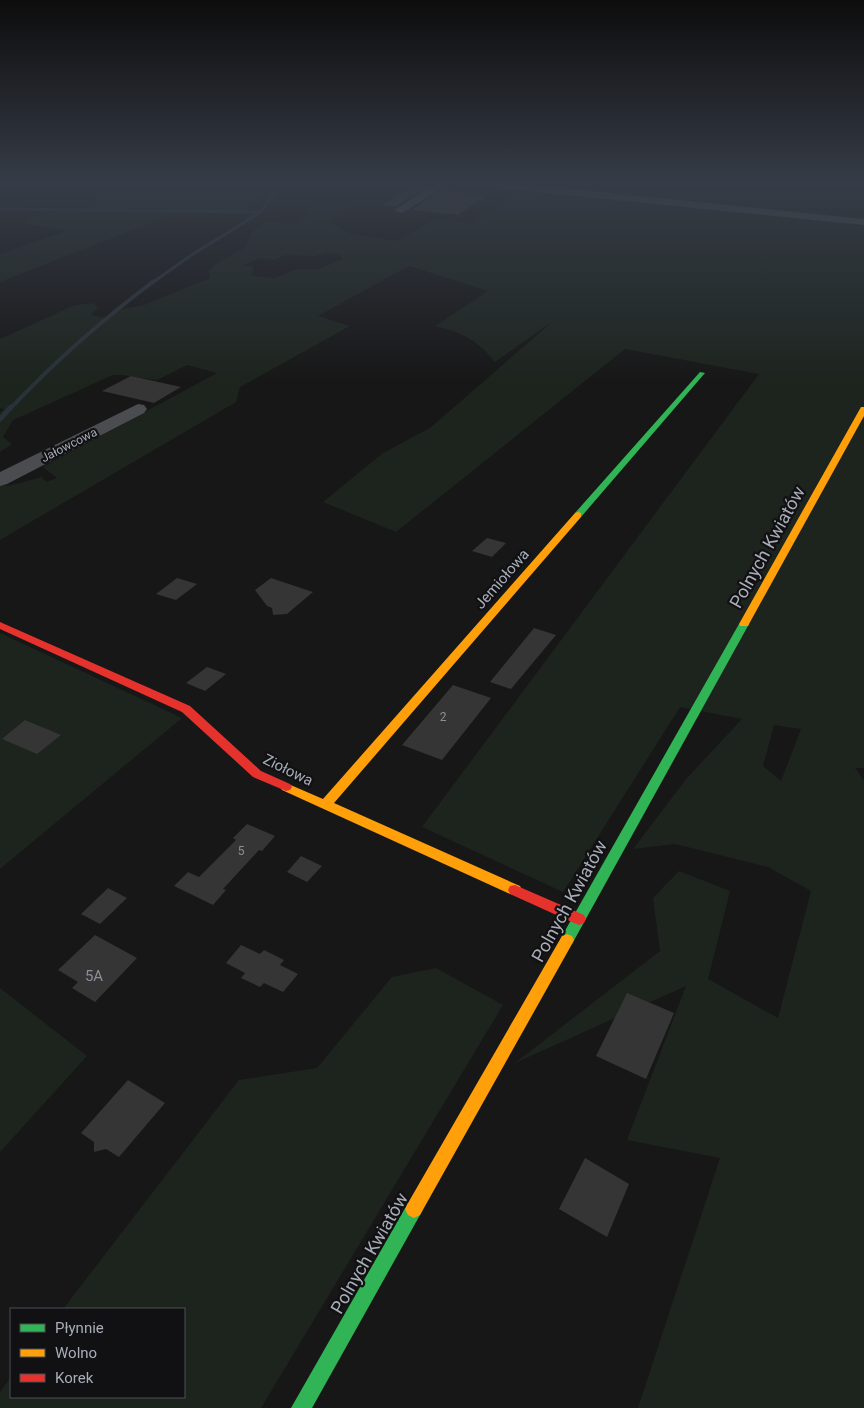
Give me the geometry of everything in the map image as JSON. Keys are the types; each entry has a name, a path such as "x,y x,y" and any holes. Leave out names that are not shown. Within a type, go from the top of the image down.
{"street":[{"name":"Jemiołowa","path":"325,805 702,373"},
{"name":"Jałowcowa","path":"0,480 138,409"},
{"name":"Polnych Kwiatów","path":"300,1408 579,919 864,409"},
{"name":"Ziołowa","path":"0,625 186,709 257,774 579,919"}],"shaded area":[{"path":"13,250 82,250 0,282 0,254"},
{"path":"240,250 864,250 864,768 855,768 864,780 864,1408 638,1408 720,1158 627,1140 686,986 515,1063 660,951 653,898 679,871 730,891 708,979 778,1018 811,891 768,867 675,844 633,849 687,778 742,719 680,707 563,892 422,827 759,374 625,349 396,532 323,502 383,453 430,428 553,321 495,362 475,342 454,331 435,326 488,291 409,266 318,316 350,326 240,387 236,402 0,540 0,484 8,486 42,477 46,482 57,478 43,467 217,373 187,365 157,380 113,375 13,420 3,437 12,444 0,452 0,412 4,410 0,408 0,339 75,305 93,303 98,307 91,315 105,318 122,309 144,305 210,278 209,270","holes":["326,252 339,254 343,259 319,269 297,269 275,278 252,276 253,266 243,265 261,258 274,260 286,255 315,256","774,725 801,729 781,781 763,766"]},
{"path":"0,633 182,718 0,869"},
{"path":"436,968 503,1005 261,1408 0,1408 0,1392 10,1378 10,1398 185,1398 185,1308 64,1308 239,1080 317,1068 392,977"},
{"path":"0,988 87,1056 0,1152"}],"building":[{"path":"131,376 181,387 154,403 102,391"},
{"path":"487,538 506,543 492,557 472,551"},
{"path":"177,578 197,584 176,600 156,594"},
{"path":"271,578 313,592 287,614 273,615 272,608 267,606 255,590"},
{"path":"534,628 556,635 511,689 490,682"},
{"path":"207,667 226,674 205,691 186,683"},
{"path":"453,685 491,698 442,760 402,745"},
{"path":"25,720 61,735 37,754 2,739"},
{"path":"247,824 275,836 262,851 259,850 223,889 226,890 213,905 174,886 188,872 199,877 236,840 233,838"},
{"path":"301,856 322,866 307,882 287,872"},
{"path":"108,888 127,898 100,924 81,914"},
{"path":"95,935 137,958 95,1002 72,988 78,982 58,970"},
{"path":"241,945 260,954 264,950 284,960 280,965 298,974 283,992 264,983 260,987 241,978 245,973 226,963"},
{"path":"627,993 674,1013 646,1079 596,1056"},
{"path":"128,1080 165,1103 119,1157 106,1149 94,1152 94,1142 81,1133"},
{"path":"585,1158 629,1184 607,1237 559,1209"}],"waterway":[{"path":"152,283 200,250"},
{"path":"10,409 79,342 154,281"},
{"path":"0,419 11,407"}],"traffic: fast":[{"path":"578,515 702,373"},
{"path":"567,940 744,624"},
{"path":"301,1408 414,1209"}],"traffic: slow":[{"path":"744,624 864,409"},
{"path":"325,805 578,515"},
{"path":"286,787 515,890"},
{"path":"414,1209 567,940"}],"traffic: jam":[{"path":"0,625 186,709 257,774 286,787"},
{"path":"515,890 579,919"}]}
